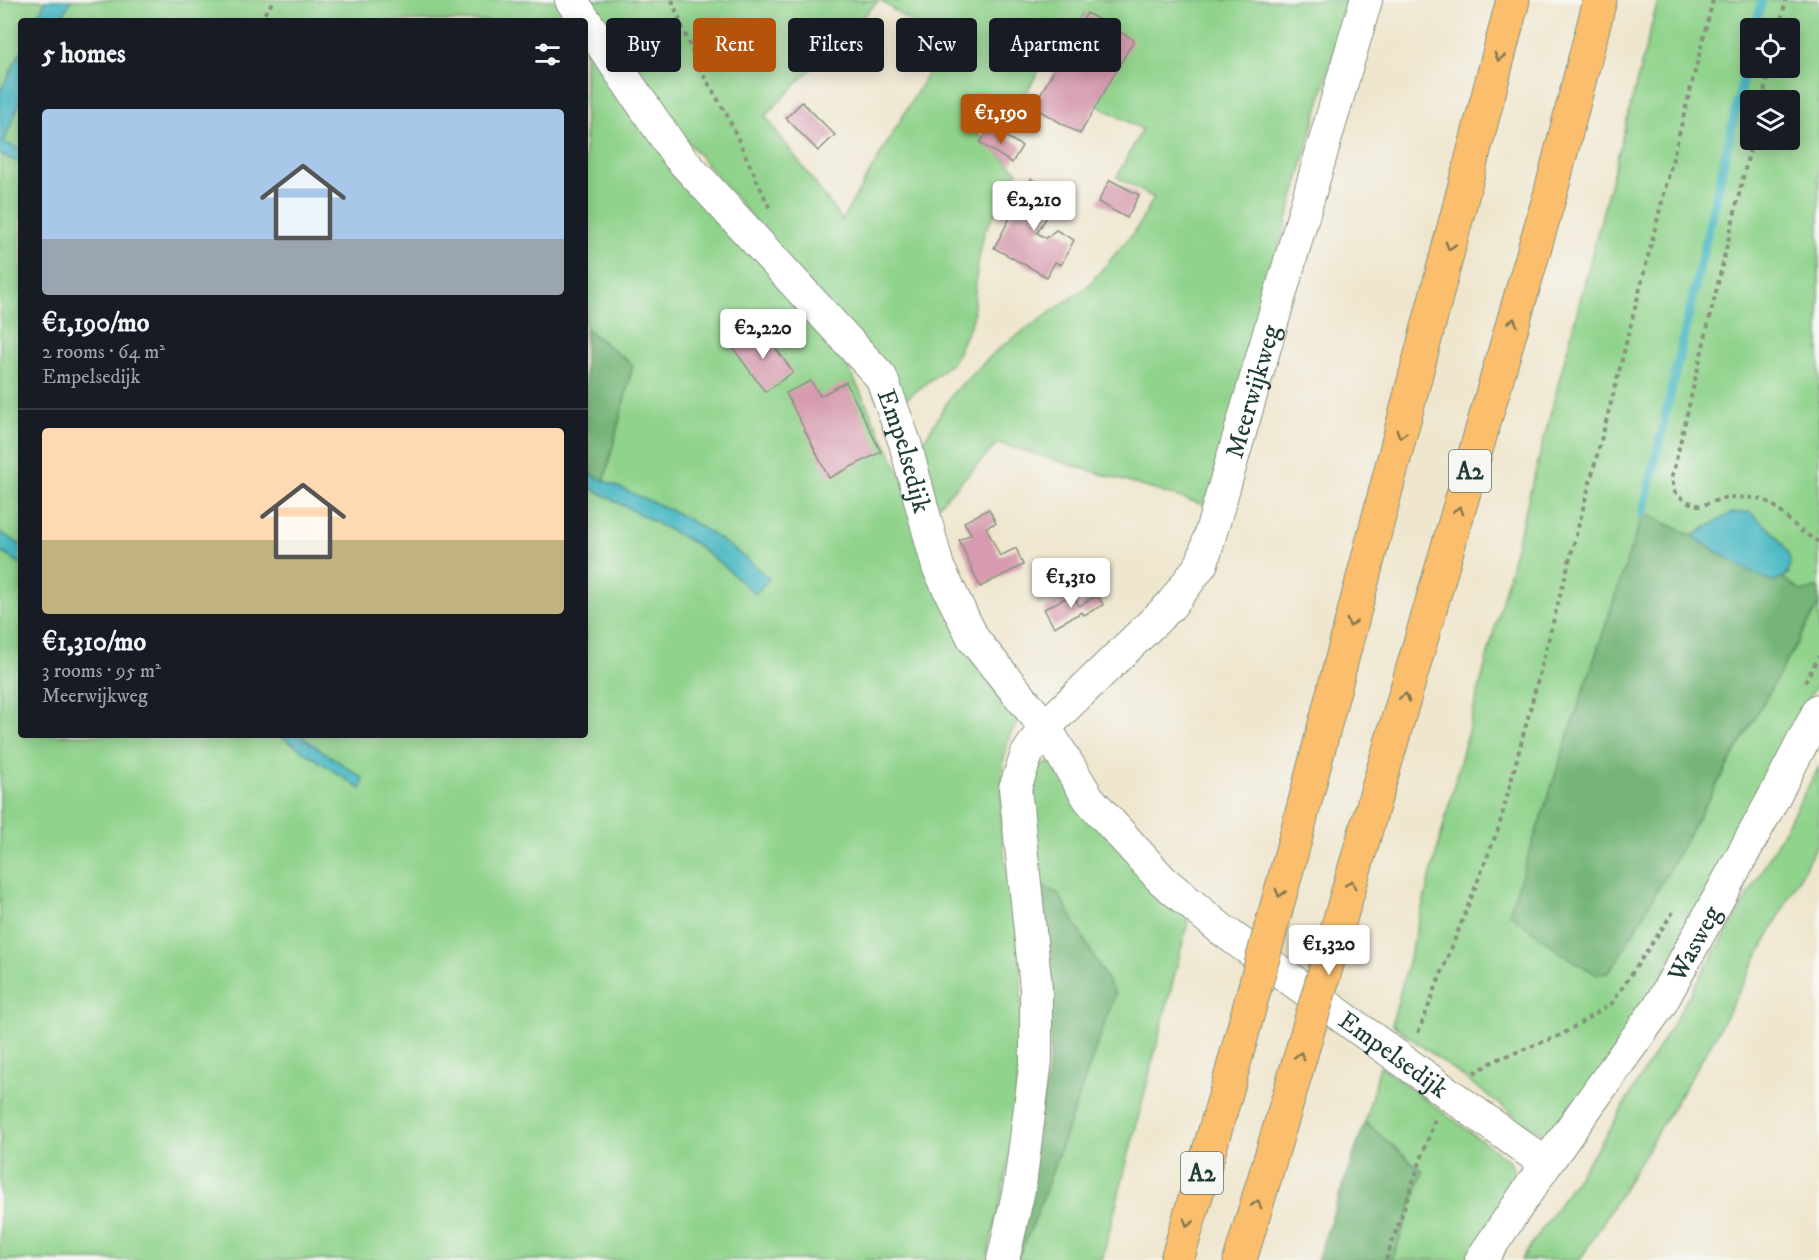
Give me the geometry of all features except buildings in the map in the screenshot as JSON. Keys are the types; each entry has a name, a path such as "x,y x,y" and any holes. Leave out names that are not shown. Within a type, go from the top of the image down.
{"highway":[{"name":"A2","path":"1177,1260 1228,1086 1296,836 1513,0"},
{"name":"A2","path":"1240,1260 1550,195 1600,0"}],"street":[{"name":"Empelsedijk","path":"571,0 583,18"},
{"name":"Meerwijkweg","path":"1045,727 1171,605 1202,563 1366,0"},
{"name":"Empelsedijk","path":"588,25 678,156 881,377 905,442 938,567 974,640 1045,727 1089,799 1162,880 1221,929 1546,1164"},
{"name":"Wasweg","path":"1546,1164 1660,1005 1774,797 1811,698"},
{"path":"1003,1260 1020,1185 1036,1060 1036,988 1016,788 1027,754 1045,727"},
{"path":"1481,1260 1546,1164"}],"path":[{"path":"261,18 274,0"},
{"path":"672,0 697,64 727,115 770,207 769,255"},
{"path":"1407,1062 1499,827 1613,395 1713,0"},
{"path":"1782,18 1786,0"},
{"path":"1750,150 1672,477 1674,491 1685,501 1700,506 1728,497 1757,498 1771,503 1801,531 1819,542"},
{"path":"1811,698 1819,656"},
{"path":"1386,1260 1445,1090 1496,1060 1561,1035 1612,1003 1676,907"}],"green space":[{"path":"0,0 46,0 37,18 18,18 18,56 0,93"},
{"path":"71,0 556,0 569,18 62,18"},
{"path":"586,0 879,0 861,18 788,18 788,72 808,72 765,116 842,220 929,72 977,72 977,18 905,18 880,0 1348,0 1208,506 998,443 934,510 918,450 953,393 998,349 1088,286 1135,231 1154,198 1117,177 1142,129 1094,104 1113,72 1121,72 1121,59 1132,41 1121,35 1121,18 1092,18 1085,14 1083,18 989,18 989,72 1038,72 1025,95 1033,100 1027,114 989,109 976,132 1018,172 984,233 977,269 973,319 953,362 906,399 655,103 634,72 681,72 681,18 606,18 606,30"},
{"path":"1658,0 1819,0 1819,587 1802,592 1783,578 1789,573 1706,527 1693,536 1643,513 1607,973 1617,961 1819,604 1819,679 1790,738 1663,974 1564,1134 1545,1136 1392,1024"},
{"path":"588,44 606,66 606,72 611,72 848,367 1024,713 1010,734 1003,762 1001,829 1009,889 1021,929 1021,1041 1012,1143 986,1260 0,1260 0,551 18,562 18,738 284,738 360,788 364,779 303,738 588,738 588,487 694,543 755,594 769,578 636,496 604,482 633,365 588,330"},
{"path":"18,107 18,149 4,143"},
{"path":"0,154 18,162 18,543 0,532"},
{"path":"588,330 633,365 604,482 588,472"},
{"path":"1643,513 1693,536 1721,555 1774,582 1783,578 1802,592 1819,587 1819,604 1617,961 1607,973 1596,974 1565,956 1509,913"},
{"path":"1055,761 1189,918 1102,1260 1017,1260 1036,1217 1115,994 1041,886 1028,780 1041,766"},
{"path":"1819,767 1819,841 1711,1044 1580,1260 1521,1260 1610,1129 1736,917"},
{"path":"1041,886 1058,893 1115,994 1036,1217 1017,1260 1050,1055 1051,961"},
{"path":"1380,1066 1508,1160 1516,1173 1520,1193 1476,1260 1392,1260 1423,1172 1365,1122"},
{"path":"1365,1122 1423,1172 1392,1260 1317,1260"}],"water":[{"path":"46,0 71,0 62,18 37,18"},
{"path":"18,56 18,107 4,142 18,149 18,162 0,154 0,93"},
{"path":"588,472 674,512 719,538 769,579 755,594 694,543 588,487"},
{"path":"1750,512 1776,537 1789,557 1790,566 1785,575 1774,582 1732,561 1693,536 1731,513"},
{"path":"0,532 18,543 18,562 0,551"},
{"path":"284,738 303,738 364,779 361,789"}],"waterway":[{"path":"1758,18 1762,0"},
{"path":"1643,513 1743,78"}]}
